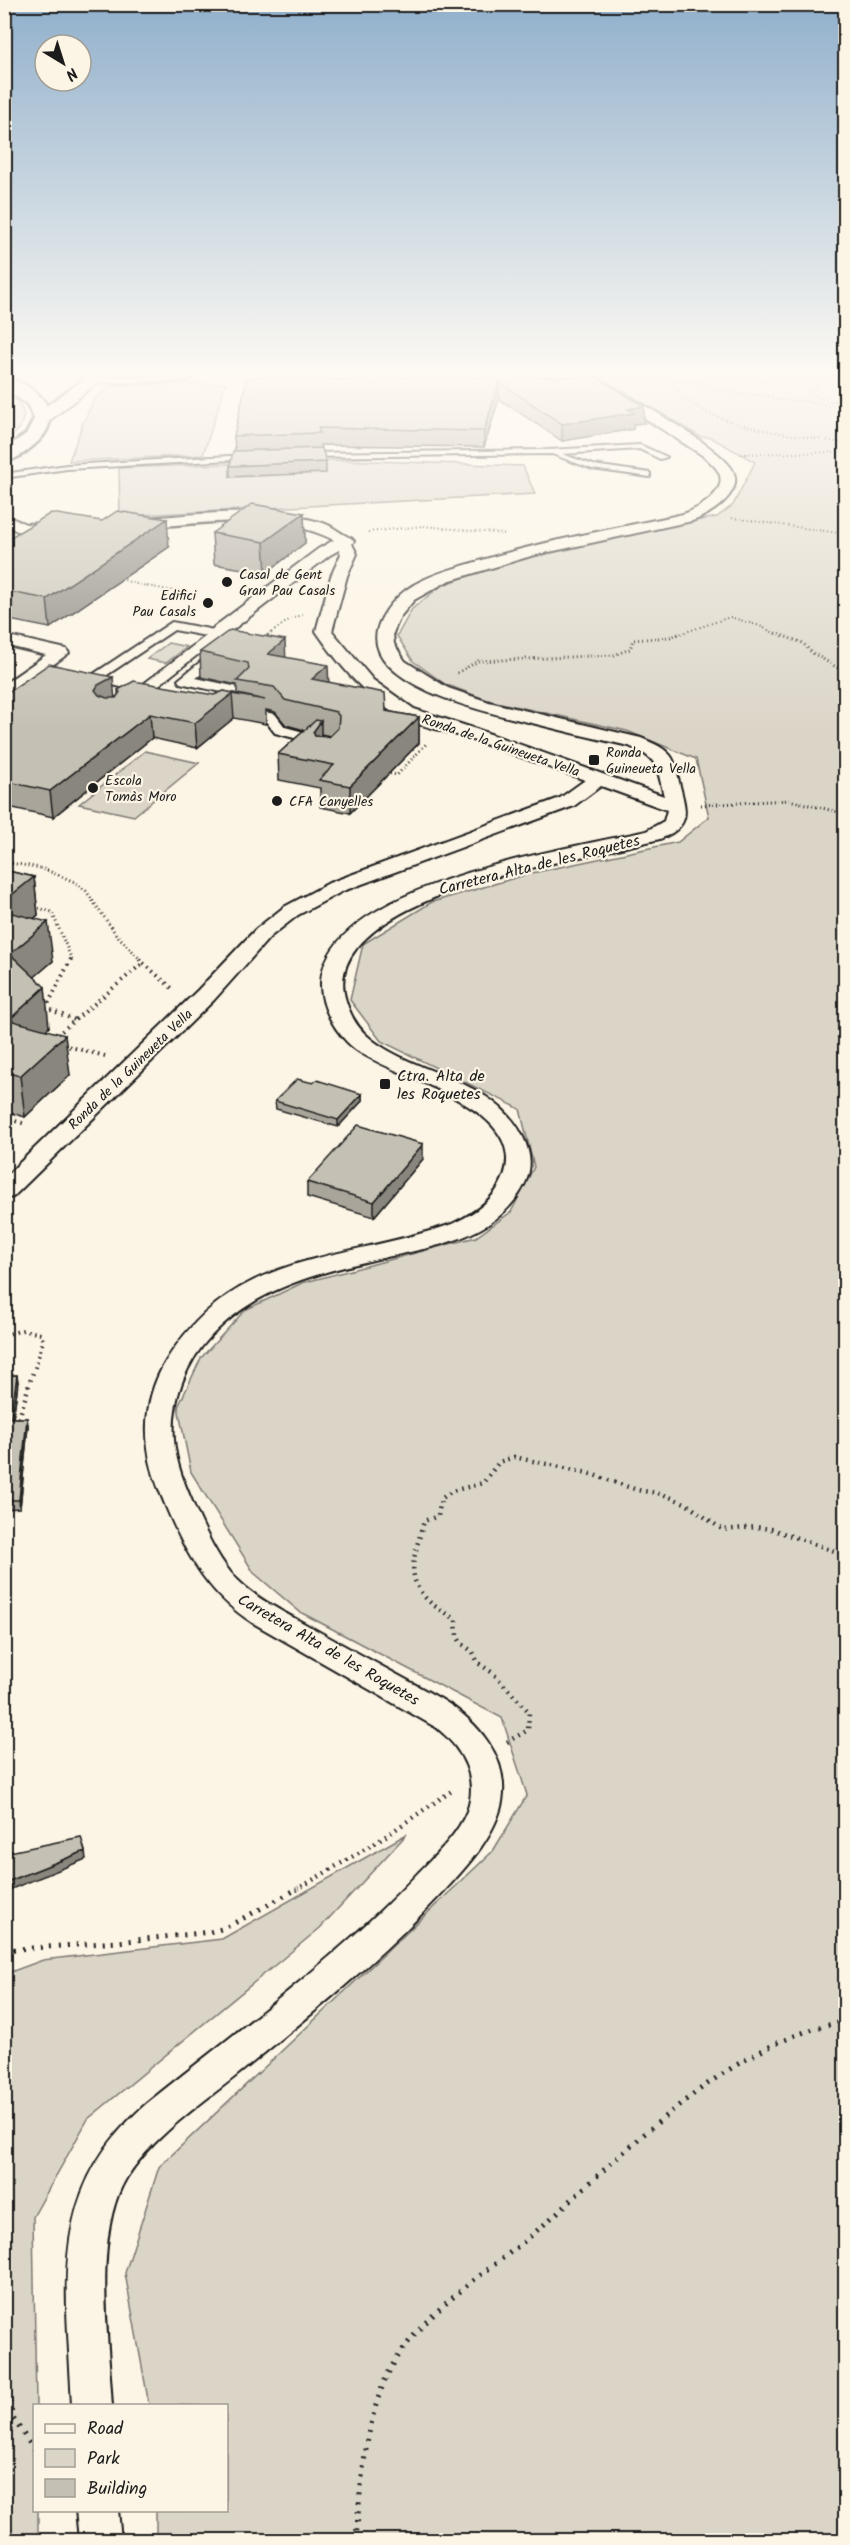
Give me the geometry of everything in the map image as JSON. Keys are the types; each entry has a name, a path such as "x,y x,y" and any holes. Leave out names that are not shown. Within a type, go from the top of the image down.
{"street":[{"path":"676,807 664,760 660,754 635,742 477,705 443,693 419,680 395,659 387,648 384,631 403,603 424,586 465,570 524,552 700,514 717,502 720,496"},
{"path":"4,519 18,534 72,526"},
{"path":"116,524 283,519 324,528 346,541 324,552 136,696 116,708"},
{"name":"Ronda de la Guineueta Vella","path":"346,541 349,554 339,576 324,631 363,683 402,711 599,778"},
{"path":"157,700 84,685 172,626 218,632 258,642"},
{"path":"4,640 60,653 4,692"},
{"path":"212,707 228,703 242,692 185,680 230,646"},
{"path":"228,703 230,711 270,717 280,730 331,743 330,752 323,758"},
{"path":"599,778 676,807"},
{"name":"Ronda de la Guineueta Vella","path":"4,1192 206,995 263,933 291,910 336,887 567,802 599,778"},
{"name":"Carretera Alta de les Roquetes","path":"92,2404 87,2287 90,2231 100,2196 114,2165 141,2134 175,2104 327,1982 398,1916 475,1830 486,1806 488,1787 484,1767 474,1745 460,1728 418,1701 245,1604 226,1588 199,1545 167,1475 159,1424 162,1403 170,1378 195,1334 212,1316 228,1304 277,1279 435,1238 471,1225 498,1205 516,1177 520,1161 514,1136 507,1123 495,1112 370,1048 357,1040 339,1019 331,981 334,967 347,942 397,907 448,886 659,833 672,826 677,814 676,807"},
{"path":"97,2512 100,2541"}],"path":[{"path":"700,514 846,534"},
{"path":"363,533 423,526 509,534"},
{"path":"110,576 132,583 195,595"},
{"path":"109,582 118,577"},
{"path":"258,642 289,620 309,612"},
{"path":"419,680 438,681 478,661 614,655 630,649 633,640 670,637 710,625 725,617 760,626 782,637 803,643 811,652 846,673"},
{"name":"Ronda de la Guineueta Vella","path":"323,758 397,775 428,742 419,738"},
{"path":"676,807 782,799 846,814"},
{"path":"4,862 14,862 44,870 75,882 94,900 109,925 143,963 181,997"},
{"path":"33,906 52,912 72,960 46,1008"},
{"path":"52,1040 143,963"},
{"path":"38,1006 75,1020"},
{"path":"56,1043 107,1056"},
{"path":"4,1118 26,1124"},
{"path":"4,1335 20,1329 33,1330 41,1334 44,1341 19,1418"},
{"path":"4,1950 118,1942 210,1932 225,1928 296,1890 377,1842 484,1767 504,1744 528,1730 530,1712 493,1673 478,1663 473,1652 460,1643 456,1620 444,1610 431,1604 411,1578 411,1560 420,1541 424,1521 438,1516 441,1499 452,1491 483,1483 499,1462 514,1457 588,1473 627,1487 662,1494 685,1503 723,1530 756,1527 771,1529 846,1555"},
{"path":"356,2541 360,2489 368,2437 379,2401 390,2370 410,2340 432,2314 530,2236 638,2141 727,2071 810,2028 846,2020"},
{"path":"4,2375 13,2418 33,2448"}],"green space":[{"path":"120,496 502,496 120,516"},
{"path":"738,496 845,496 845,2540 156,2540 156,2512 228,2512 228,2404 149,2404 125,2273 159,2167 493,1851 527,1795 502,1718 300,1612 254,1573 191,1472 178,1407 201,1358 245,1310 302,1283 476,1237 511,1212 534,1167 520,1109 381,1041 350,1000 363,944 432,902 532,873 678,842 709,817 696,759 627,731 487,700 445,684 413,661 397,636 412,609 441,586 488,568 576,544 717,517 733,505"},
{"path":"168,643 187,647 166,663 147,659"},
{"path":"145,751 199,763 134,816 79,804"},
{"path":"407,1834 320,1928 88,2119 33,2217 36,2404 33,2404 33,2512 38,2512 38,2540 5,2540 5,1974 43,1960 222,1939"}],"building":[{"path":"252,504 304,513 264,542 212,533"},
{"path":"117,511 167,519 47,599 4,591 4,541 51,513 102,521"},
{"path":"230,630 285,640 268,654 328,665 312,679 385,693 386,711 419,717 350,786 319,780 334,765 278,754 316,720 321,721 313,732 315,736 329,737 338,728 339,716 336,712 285,700 274,687 237,681 249,669 248,663 200,652"},
{"path":"49,664 113,677 98,685 95,690 99,695 107,698 116,698 120,692 118,690 134,681 214,695 224,691 265,700 232,694 195,723 150,714 50,791 4,781 4,695"},
{"path":"4,870 34,877 4,901"},
{"path":"4,911 48,922 10,954 45,987 9,1020 65,1035 20,1076 4,1072"},
{"path":"297,1079 313,1083 317,1080 362,1094 338,1120 275,1101"},
{"path":"358,1125 423,1144 374,1202 307,1182"},
{"path":"17,1375 11,1418 27,1418 19,1500 4,1500 4,1376"},
{"path":"81,1837 85,1851 4,1883 4,1846 6,1845 10,1852"}],"place":[{"name":"Casal de Gent Gran Pau Casals","path":"227,582"},
{"name":"Edifici Pau Casals","path":"208,603"},
{"name":"Ronda Guineueta Vella","path":"594,760"},
{"name":"Escola Tomàs Moro","path":"93,788"},
{"name":"CFA Canyelles","path":"277,801"},
{"name":"Ctra. Alta de les Roquetes","path":"385,1084"}]}
